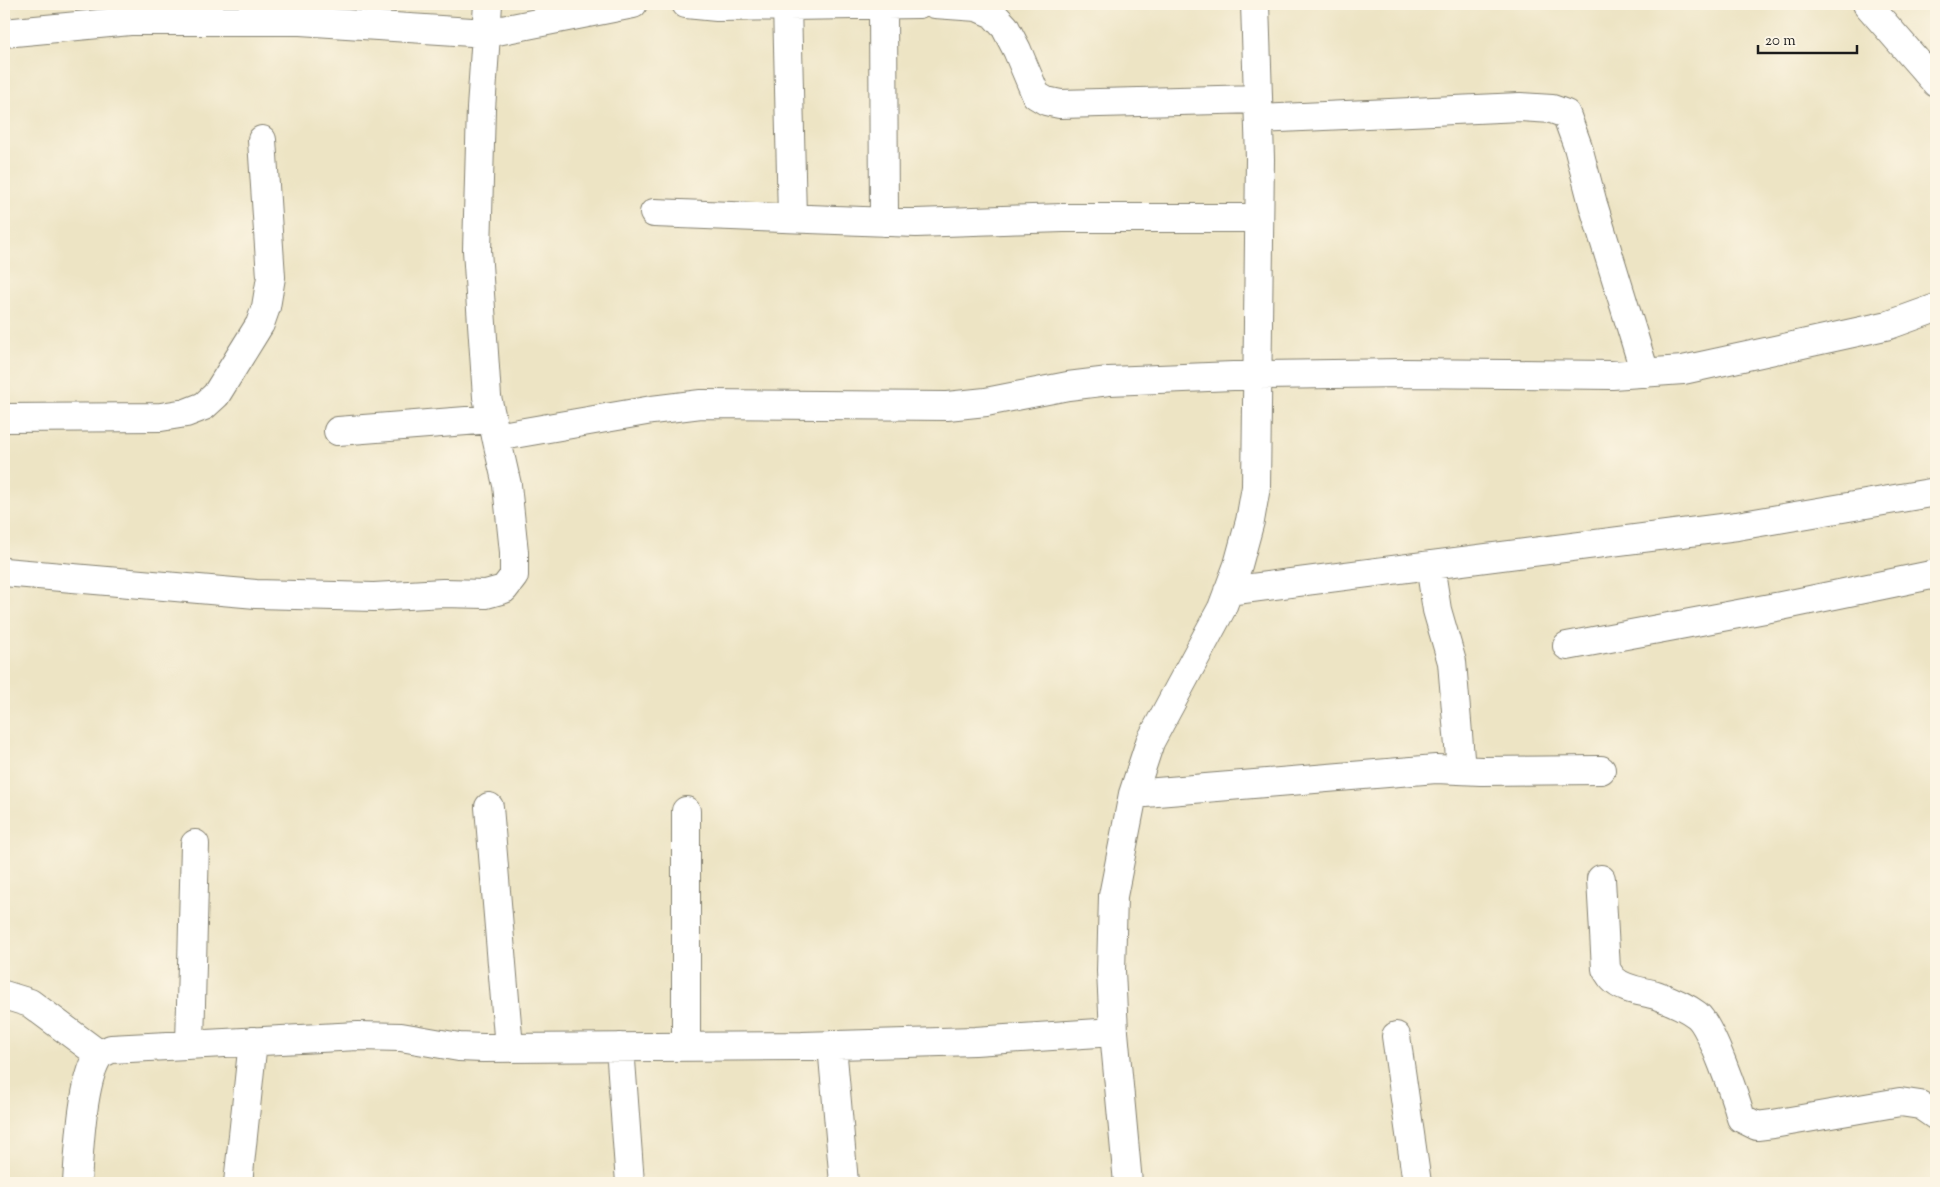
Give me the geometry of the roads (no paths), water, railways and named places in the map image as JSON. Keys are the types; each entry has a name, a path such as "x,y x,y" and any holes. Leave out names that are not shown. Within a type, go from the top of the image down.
{"street":[{"path":"4,572 256,594 374,597 443,593 486,594 504,589 514,576 514,552 507,485 485,378 477,250 481,109 488,4"},
{"path":"4,33 130,21 300,21 486,33 633,4"},
{"path":"686,4 717,8 786,5 919,4"},
{"path":"935,4 977,7 993,14 1005,27 1036,95 1046,101 1060,104 1258,109 1520,107 1552,109 1566,114 1578,147 1645,373"},
{"path":"1128,1183 1114,1032 1111,971 1113,896 1133,794 1150,742 1222,608 1240,556 1256,487 1260,218 1255,4"},
{"path":"1867,4 1936,83"},
{"path":"786,5 792,218"},
{"path":"883,5 884,222"},
{"path":"4,418 161,417 186,413 204,406 216,396 260,324 266,307 271,277 262,140"},
{"path":"654,213 884,222 1063,218 1260,218"},
{"path":"338,431 494,428 701,404 947,406 1109,381 1258,374 1612,375 1645,373 1683,370 1823,340 1889,325 1936,308"},
{"path":"1228,591 1737,526 1936,492"},
{"path":"1430,565 1437,610 1452,662 1461,770"},
{"path":"1567,646 1781,606 1936,574"},
{"path":"1133,794 1409,770 1601,770"},
{"path":"489,807 509,1048"},
{"path":"686,811 686,1046"},
{"path":"190,1044 195,844"},
{"path":"1601,880 1606,969 1613,980 1631,989 1678,1004 1699,1016 1711,1037 1736,1100 1741,1118 1757,1126 1900,1102 1920,1105 1936,1116"},
{"path":"4,996 30,1002 100,1055"},
{"path":"77,1183 86,1091 90,1072 100,1055 111,1049 358,1036 402,1037 458,1047 509,1048 832,1045 975,1041 1114,1032"},
{"path":"1396,1036 1417,1183"},
{"path":"238,1183 253,1041"},
{"path":"832,1045 844,1183"},
{"path":"620,1047 630,1183"}]}
